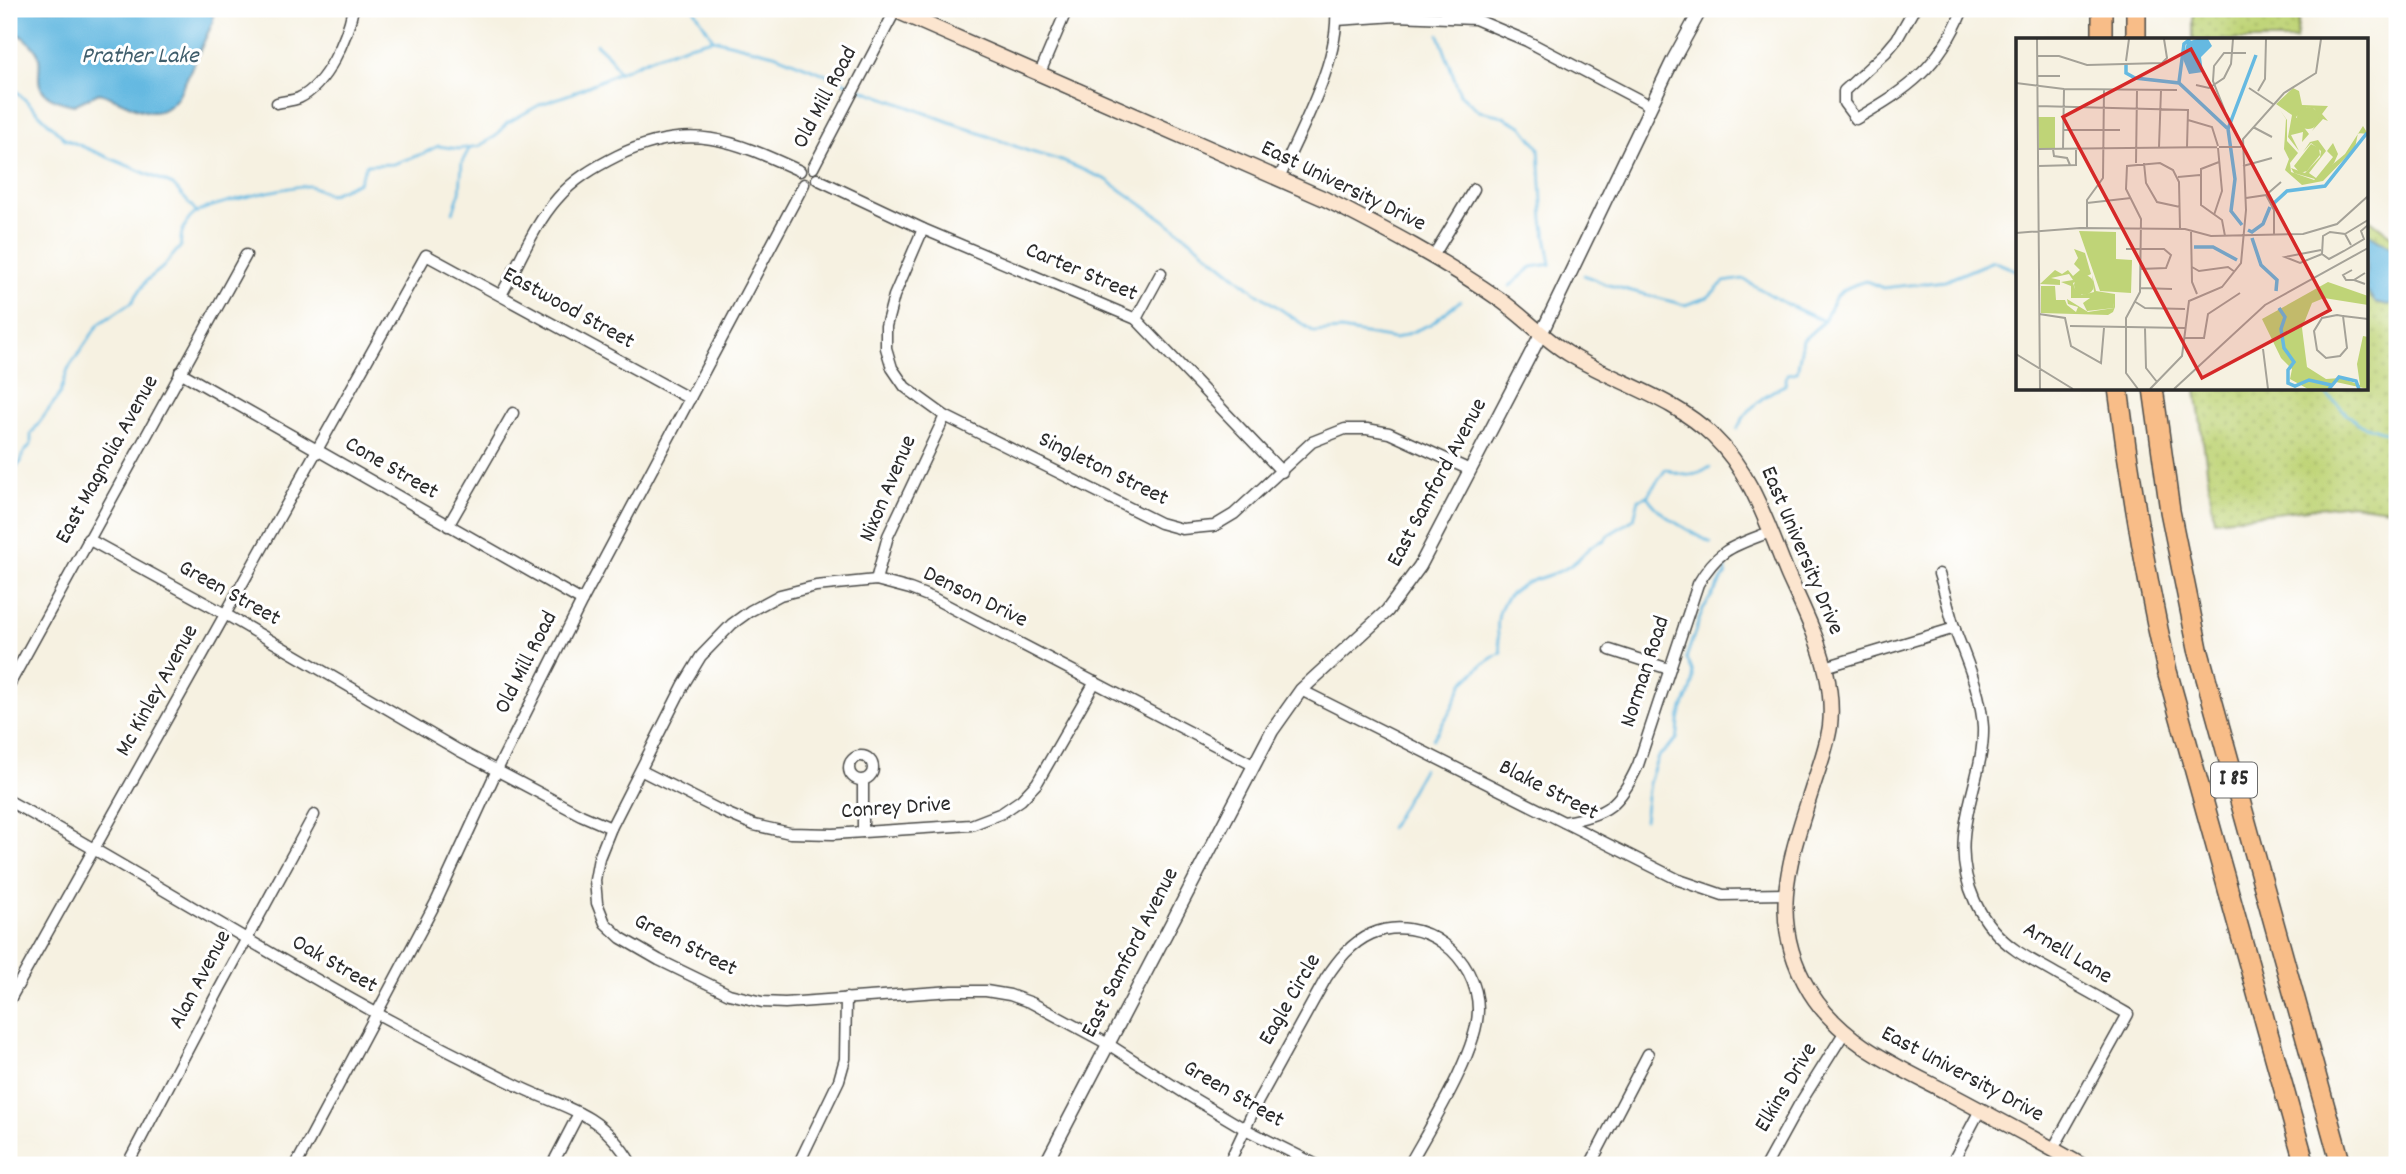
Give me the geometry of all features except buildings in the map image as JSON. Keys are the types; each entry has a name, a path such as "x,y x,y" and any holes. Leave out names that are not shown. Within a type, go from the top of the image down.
{"highway":[{"path":"2102,9 2102,38"},
{"path":"2136,9 2136,38"},
{"name":"I 85","path":"2118,390 2132,492 2167,671 2305,1165"},
{"name":"I 85","path":"2153,390 2170,511 2198,649 2341,1165"}],"main road":[{"name":"East University Drive","path":"893,10 1355,214 1496,297 1541,334 1576,358 1680,411 1703,427 1723,446 1753,491 1825,667 1829,694 1829,726 1825,748 1790,858 1785,894 1789,936 1802,977 1821,1007 1844,1033 1878,1056 2081,1165"}],"street":[{"path":"276,103 300,97 312,89 340,49 353,9"},
{"path":"1039,75 1067,9"},
{"name":"East Samford Avenue","path":"1045,1165 1272,731 1301,690 1363,635 1401,594 1420,566 1541,334 1701,9"},
{"path":"1914,9 1897,39 1886,52 1844,91 1844,103 1856,119 1904,90 1934,61 1955,30 1963,9"},
{"name":"Old Mill Road","path":"813,167 859,82 893,10"},
{"path":"1279,179 1324,76 1331,55 1337,14 1475,19 1527,41 1651,106"},
{"path":"501,295 544,217 557,199 591,169 639,145 680,138 714,138 748,147 800,172"},
{"path":"804,167 813,167 818,174 817,179 813,184 804,184 799,179 800,172 804,167"},
{"name":"Carter Street","path":"817,179 923,229 1136,319 1282,472"},
{"name":"Old Mill Road","path":"296,1165 437,900 497,770 582,601 804,184"},
{"path":"1432,258 1474,189"},
{"name":"Singleton Street","path":"923,229 894,296 886,326 886,348 892,368 905,387 944,416 1160,523 1182,529 1214,526 1234,514 1312,442 1334,432 1357,428 1400,437 1469,470"},
{"name":"Eastwood Street","path":"426,255 690,399"},
{"name":"Mc Kinley Avenue","path":"9,1001 426,255"},
{"name":"East Magnolia Avenue","path":"9,685 246,256"},
{"path":"1136,319 1161,272"},
{"name":"Cone Street","path":"180,372 582,601"},
{"path":"449,526 513,413"},
{"name":"Nixon Avenue","path":"876,580 887,536 944,416"},
{"name":"Norman Road","path":"1564,822 1588,818 1606,811 1618,802 1638,765 1698,584 1709,565 1726,550 1770,532"},
{"name":"Green Street","path":"88,539 225,614 458,750 580,815 611,828 599,858 595,880 597,903 605,923 621,938 719,989 762,1002 785,1003 952,991 986,991 1010,995 1032,1003 1108,1044 1245,1129 1317,1165"},
{"name":"Arnell Lane","path":"1939,574 1972,672 1983,726 1979,771 1964,837 1964,859 1970,892 1993,930 2018,952 2128,1014 2053,1149"},
{"name":"Denson Drive","path":"611,828 684,684 701,656 732,624 770,600 803,588 876,580 933,598 1253,765"},
{"path":"1825,667 1955,628"},
{"path":"1610,650 1669,669"},
{"name":"Conrey Drive","path":"642,771 754,825 801,834 971,825 1002,813 1021,800 1037,783 1095,682"},
{"name":"Blake Street","path":"1301,690 1648,866 1700,889 1723,895 1785,894"},
{"path":"863,780 863,832"},
{"name":"Oak Street","path":"9,802 94,848 375,1013 523,1088 579,1113 609,1133 624,1150 632,1165"},
{"name":"Alan Avenue","path":"127,1165 314,815"},
{"name":"Eagle Circle","path":"1227,1165 1295,1034 1338,960 1353,945 1373,933 1405,928 1427,933 1446,945 1462,960 1477,990 1478,1012 1474,1035 1461,1067 1409,1165"},
{"path":"797,1165 842,1069 847,1037 846,998"},
{"name":"Elkins Drive","path":"1766,1165 1799,1105 1844,1033"},
{"path":"1590,1165 1648,1054"},
{"path":"1951,1165 1980,1110"},
{"path":"552,1165 579,1113"}],"green space":[{"path":"2193,9 2300,9 2296,38 2193,38"},
{"path":"2368,218 2397,240 2397,510 2351,504 2214,520 2196,390 2368,390"}],"water":[{"name":"Prather Lake","path":"9,9 213,9 213,22 179,95 161,111 151,112 99,93 74,105 50,97 40,84 38,54 25,39 9,28"},
{"path":"2368,233 2397,251 2397,302 2388,305 2375,302 2368,293"}],"waterway":[{"path":"694,9 713,39 774,54 852,85"},
{"path":"1439,35 1460,94 1479,111 1499,115 1522,126 1539,148 1543,220 1551,264 1532,267 1510,286"},
{"path":"9,474 21,462 23,454 31,444 31,434 60,394 68,369 99,324 132,302 146,281 162,268 181,246 184,228 196,213 233,200 300,187 309,186 329,195 359,182 366,165 393,164 438,146 459,149 479,146 496,136 507,123 541,104 651,58 713,39"},
{"path":"596,44 609,56 618,71"},
{"path":"9,84 65,139 173,185 196,211"},
{"path":"858,88 1062,161 1107,180 1181,232 1254,291 1314,332 1341,330 1395,339 1431,324 1460,301"},
{"path":"453,212 460,192 462,162 469,149"},
{"path":"1584,275 1605,284 1685,305 1708,297 1724,282 1743,279 1788,305 1824,321 1831,304 1843,290 1866,281 1883,288 1945,281 1993,261 2016,270"},
{"path":"1737,429 1745,415 1757,403 1785,385 1787,374 1797,372 1803,340 1824,321"},
{"path":"2322,390 2357,423 2397,436"},
{"path":"1433,739 1451,710 1463,683 1501,652 1499,615 1501,607 1512,592 1527,583 1565,569 1593,545 1605,540 1608,535 1634,519 1639,499 1647,496 1666,469 1689,475 1710,467"},
{"path":"1647,496 1668,517 1711,543"},
{"path":"1644,820 1649,782 1658,757 1677,739 1680,716 1692,687 1693,674 1686,658 1703,609 1726,574 1724,563"},
{"path":"1390,828 1423,769"}]}
